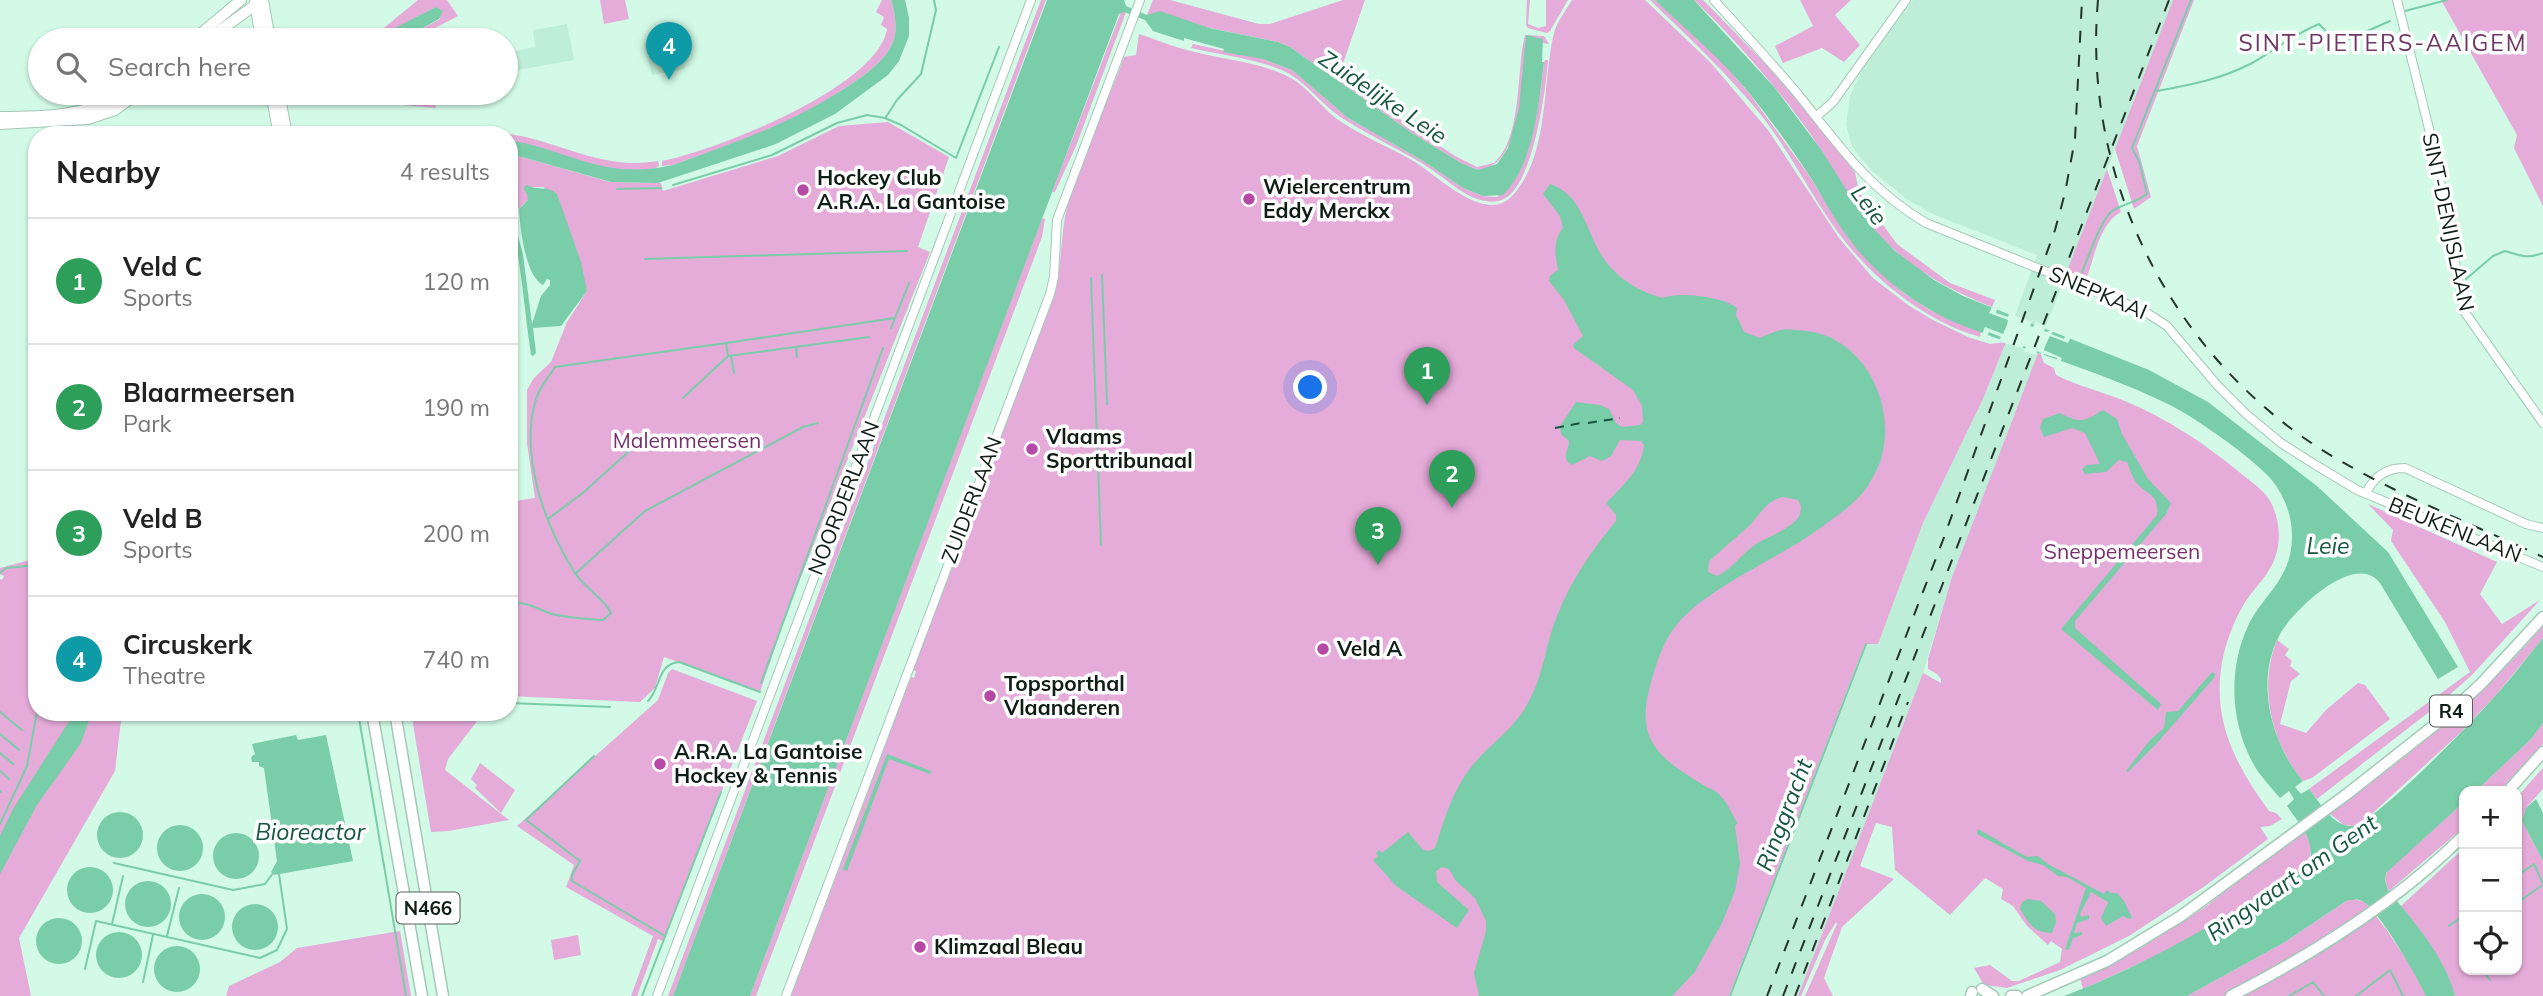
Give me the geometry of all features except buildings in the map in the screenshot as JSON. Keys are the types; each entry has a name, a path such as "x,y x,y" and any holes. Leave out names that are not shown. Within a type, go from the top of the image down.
{"highway":[{"name":"R4","path":"2027,996 2128,950 2181,916 2347,794 2446,716 2481,684 2543,617"},
{"name":"N466","path":"374,721 422,996"},
{"name":"N466","path":"397,721 443,996"},
{"path":"2512,786 2543,752"},
{"path":"2231,996 2355,925 2412,881 2459,839"},
{"path":"1975,992 1993,996"},
{"path":"2011,996 2017,996"}],"main road":[{"path":"207,28 241,0"},
{"path":"225,28 259,1"},
{"path":"259,1 259,28"},
{"path":"259,1 267,28"},
{"path":"238,19 258,25"},
{"path":"0,117 29,117 80,111 102,105"},
{"path":"0,124 88,119 122,105"},
{"path":"276,105 284,126"},
{"path":"280,105 280,126"}],"street":[{"name":"NOORDERLAAN","path":"657,996 1031,0"},
{"name":"SNEPKAAI","path":"1714,0 1764,53 1866,177 1894,203 1926,223 2084,285 2155,318 2167,326 2217,385 2246,414 2303,457 2348,486 2366,494"},
{"path":"1816,117 1833,102 1906,0"},
{"name":"SINT-DENIJSLAAN","path":"2396,0 2437,160 2465,314 2543,423"},
{"name":"ZUIDERLAAN","path":"786,996 1050,294 1054,278 1057,220 1139,2"},
{"path":"2366,494 2371,483 2383,473 2405,468 2526,524 2543,528"},
{"name":"BEUKENLAAN","path":"2366,494 2543,567"}],"shaded area":[{"path":"1913,0 2173,0 2045,329 2015,316 2037,255 1935,215 1908,200 1872,171 1852,147 1846,125 1850,96 1864,66"},
{"path":"567,24 574,60 518,70 518,51 535,47 533,30"},
{"path":"679,37 685,69 652,75 644,43"},
{"path":"2006,342 2038,353 1952,577 1923,673 1798,996 1730,996 1866,644 1878,643 1923,523 1983,399"}],"green space":[{"path":"418,0 447,0 458,16 435,28 423,28 440,19 436,7 398,28 384,28"},
{"path":"600,0 625,0 629,19 604,24"},
{"path":"882,0 891,0 895,37 887,53 867,73 835,95 791,119 721,148 673,165 662,166 662,161 718,144 791,113 826,94 856,73 877,51 887,29 881,25 884,17 876,12"},
{"path":"1041,0 1046,0 673,996 668,996"},
{"path":"1153,0 1170,0 1259,24 1270,24 1343,0 1365,0 1339,75 1343,81 1455,156 1477,167 1494,163 1510,137 1525,35 1544,36 1549,44 1543,43 1542,39 1526,36 1522,93 1513,136 1504,153 1493,165 1478,170 1461,163 1412,133 1290,47 1278,42 1147,15"},
{"path":"1527,0 1530,0 1528,24 1538,28 1546,26 1546,0 1568,0 1547,33 1526,25"},
{"path":"1572,0 1645,0 1710,62 1768,130 1839,238 1873,278 1908,305 1968,337 1990,344 2006,342 1983,399 1923,523 1878,644 1865,644 1729,996 791,996 911,677 914,678 916,671 913,670 990,470 993,470 992,462 1055,291 1065,220 1076,178 1124,57 1136,55 1139,34 1206,55 1253,64 1287,76 1349,127 1415,162 1462,195 1489,205 1501,203 1512,196 1533,160 1543,118 1554,33"},
{"path":"1650,0 1655,0 1722,61 1749,93 1808,174 1850,240 1901,291 1928,309 1981,332 1980,337 1921,310 1868,267 1840,235 1761,115 1721,70"},
{"path":"1694,0 1703,0 1777,76 1855,172 1859,192 1897,244 1950,283 1995,300 1992,307 1927,274 1884,241 1854,203 1813,138 1765,76"},
{"path":"1800,0 1851,0 1835,15 1860,45 1844,62 1822,48 1783,63 1775,46 1813,26"},
{"path":"2173,0 2194,0 2137,146 2151,197 2134,209 2115,149"},
{"path":"2441,0 2543,0 2543,206 2514,148 2517,135"},
{"path":"1121,12 1126,12 1076,146 1055,192 1052,192"},
{"path":"1193,44 1263,59 1292,70 1348,118 1423,161 1463,188 1483,196 1497,197 1513,182 1526,156 1535,124 1544,62 1548,60 1541,113 1530,157 1523,176 1504,199 1489,202 1481,200 1466,194 1421,163 1342,118 1288,73 1258,62 1191,48"},
{"path":"402,105 435,105 436,108"},
{"name":"Malemmeersen","path":"888,122 949,157 918,247 930,252 787,612 760,692 664,657 655,688 640,702 518,696 518,501 535,498 527,443 527,390 534,378 551,362 567,322 587,291 544,187 530,187 528,200 518,209 518,157 610,182 661,183 663,191 778,156 839,126"},
{"path":"518,136 612,161 658,161 659,166 645,171 608,168 518,142"},
{"path":"2107,169 2121,212 2103,233 2086,279 2067,271"},
{"path":"1042,218 1045,219 1042,237 756,996 750,996"},
{"name":"Sneppemeersen","path":"2038,353 2044,363 2054,368 2056,375 2140,408 2184,432 2256,486 2271,503 2278,522 2277,552 2274,562 2247,600 2232,628 2220,676 2220,697 2222,718 2235,756 2269,811 2282,819 2270,826 2260,827 2268,839 2205,886 2129,936 2060,970 2007,988 1984,985 1974,968 1990,965 2012,981 2019,981 2060,962 2062,949 2051,941 2048,945 2027,926 2013,906 2001,899 2003,889 1985,878 1950,915 1895,870 1892,827 1876,823 1860,866 1894,879 1842,927 1824,978 1833,996 1805,996 1836,922 1825,940 1801,996 1798,996 1923,673 1941,683 1937,674 1928,669 1928,659 1952,577"},
{"path":"2368,504 2497,562 2480,594 2502,624 2540,600 2472,675 2438,705 2317,799 2309,789 2470,672 2445,622 2391,541 2393,530"},
{"path":"28,560 28,721 121,721 115,771 19,938 31,996 0,996 0,579 4,576 0,574 0,568"},
{"path":"2543,626 2543,638 2496,695 2461,732 2362,823 2355,826 2344,825 2330,814 2468,703"},
{"path":"2277,640 2289,649 2285,655 2292,661 2290,666 2300,674 2291,681 2280,724 2306,733 2326,710 2358,683 2365,685 2390,719 2312,778 2303,781 2283,749 2271,714 2269,677"},
{"name":"A.R.A. La Gantoise Hockey & Tennis","path":"672,669 757,701 663,941 658,939 637,996 631,996 653,936 566,887 574,865 517,826 658,700"},
{"path":"412,721 477,721 448,759 445,770 509,820 431,832"},
{"path":"2543,723 2543,744 2504,786 2481,786 2531,739"},
{"path":"480,763 515,790 501,813 475,788 477,785 471,779"},
{"path":"2543,768 2543,789 2526,808 2522,821 2522,791"},
{"path":"2459,806 2459,831 2389,891 2385,880 2389,869"},
{"path":"2522,821 2543,861 2543,996 2455,996 2439,960 2401,906 2459,853 2459,975 2522,975"},
{"path":"2305,832 2311,846 2309,865 2195,936 2083,989 2080,978 2141,948 2204,908"},
{"path":"2354,899 2365,902 2386,929 2417,975 2426,996 2187,996 2285,942 2346,901"},
{"path":"400,931 411,996 226,996 229,986 280,962 297,948"},
{"path":"578,935 581,955 554,960 551,940"}],"water":[{"path":"891,0 905,0 909,36 899,61 888,75 835,114 776,144 658,183 611,182 518,157 518,142 607,167 649,169 673,165 745,138 813,107 878,64 895,37"},
{"path":"1047,0 1124,0 1126,6 1147,15 1160,11 1209,28 1278,42 1290,47 1412,133 1461,163 1478,170 1497,164 1508,148 1519,108 1526,35 1543,39 1544,62 1540,96 1528,151 1522,167 1503,195 1483,196 1463,188 1423,161 1348,118 1292,70 1263,59 1223,52 1224,49 1153,31 1145,20 1124,12 1119,14 750,996 673,996"},
{"name":"Leie","path":"1655,0 1694,0 1775,88 1822,151 1872,227 1895,251 1934,280 1963,296 2149,370 2208,402 2318,487 2388,552 2458,667 2438,679 2380,583 2369,575 2355,574 2325,588 2296,613 2279,636 2268,673 2270,712 2275,731 2282,749 2303,781 2295,787 2301,794 2309,789 2333,818 2352,826 2363,821 2402,790 2485,708 2543,638 2543,723 2531,739 2481,786 2459,786 2459,807 2386,873 2388,890 2436,953 2455,996 2426,996 2378,916 2369,906 2356,899 2346,901 2285,942 2187,996 2064,996 2159,953 2220,920 2309,865 2309,840 2287,806 2294,799 2289,791 2280,798 2254,765 2240,732 2234,696 2237,660 2248,626 2278,582 2290,556 2290,516 2271,479 2226,441 2179,410 2117,382 1949,320 1895,286 1871,264 1844,232 1772,123 1716,57"},
{"path":"436,7 443,11 439,19 423,28 395,28"},
{"path":"1550,184 1569,196 1582,214 1607,264 1637,288 1663,298 1689,295 1731,304 1737,308 1736,315 1744,332 1760,338 1780,330 1793,329 1826,336 1844,346 1859,359 1871,376 1884,415 1885,435 1881,459 1869,484 1859,497 1806,538 1727,584 1692,609 1673,630 1658,661 1646,706 1649,736 1666,759 1718,793 1726,802 1737,823 1735,826 1740,863 1735,891 1722,923 1694,973 1672,996 1479,996 1474,973 1486,931 1486,921 1475,898 1456,881 1449,869 1442,867 1436,871 1437,882 1469,910 1457,928 1396,886 1373,860 1378,856 1376,853 1379,850 1382,853 1408,832 1423,850 1435,848 1450,805 1465,775 1518,718 1531,697 1553,626 1569,590 1616,521 1616,515 1606,503 1630,477 1642,454 1644,445 1641,441 1620,440 1611,456 1602,461 1590,456 1572,465 1566,460 1569,441 1561,434 1560,426 1576,402 1609,409 1616,423 1622,427 1640,425 1643,422 1642,406 1633,390 1574,348 1573,345 1583,336 1564,300 1549,281 1550,276 1558,270 1556,242 1563,228 1560,216 1543,194","holes":["1783,497 1798,500 1801,506 1800,514 1791,525 1756,544 1723,573 1717,576 1708,572 1709,561 1749,526 1768,505"]},
{"path":"527,185 557,194 581,262 587,291 561,326 533,328 536,353 533,356 518,255 518,236 523,254 532,324 541,296 550,285 550,280 547,279 543,285 537,280 528,262 519,209 528,200 524,187"},
{"path":"2103,410 2117,419 2122,434 2148,479 2171,503 2166,514 2075,621 2075,628 2161,704 2158,710 2061,629 2157,515 2156,502 2138,484 2127,462 2119,460 2106,472 2085,474 2082,469 2087,465 2100,464 2085,433 2072,428 2044,437 2040,428 2043,419 2060,413 2082,420"},
{"path":"2212,672 2215,674 2214,678 2158,742 2126,771 2150,740 2164,728 2166,712 2178,711"},
{"path":"69,721 89,721 81,743 37,805 0,874 0,836 13,809"},
{"name":"Bioreactor","path":"296,735 298,740 326,735 353,861 274,875 271,872 277,861 264,768 259,766 259,762 252,762 251,757 255,754 252,744"},
{"path":"887,754 931,771 930,774 889,759 847,871 843,869"},
{"path":"2536,799 2543,813 2543,861 2522,821 2526,808"},
{"path":"120,812 137,818 143,835 137,852 120,858 103,852 97,835 103,818"},
{"path":"180,825 197,831 203,848 197,865 180,871 163,865 157,848 163,831"},
{"path":"1978,829 2027,857 2038,856 2104,894 2107,890 2117,893 2132,918 2123,916 2106,926 2101,918 2108,902 2091,892 2080,914 2081,917 2089,915 2089,919 2077,923 2074,933 2082,932 2082,935 2073,938 2069,950 2065,949 2086,888 1977,834"},
{"path":"236,833 253,839 259,856 253,873 236,879 219,873 213,856 219,839"},
{"path":"90,867 107,873 113,890 107,907 90,913 73,907 67,890 73,873"},
{"path":"148,881 165,887 171,904 165,921 148,927 131,921 125,904 131,887"},
{"path":"202,894 219,900 225,917 219,934 202,940 185,934 179,917 185,900"},
{"path":"2028,899 2041,901 2055,914 2056,922 2052,933 2036,929 2026,919 2020,909 2022,902"},
{"path":"255,904 272,910 278,927 272,944 255,950 238,944 232,927 238,910"},
{"path":"59,918 76,924 82,941 76,958 59,964 42,958 36,941 42,924"},
{"path":"119,932 136,938 142,955 136,972 119,978 102,972 96,955 102,938"},
{"path":"177,946 194,952 200,969 194,986 177,992 160,986 154,969 160,952"}],"pier":[{"path":"1992,307 1997,309 1996,313 2008,317 2009,312 2032,322 2030,326 2033,327 2036,322 2046,326 2046,332 2056,329 2051,334 2064,339 2066,335 2071,337 2068,343 2050,336 2045,346 2044,350 2062,358 2060,363 2056,362 2057,358 2044,354 2044,359 2042,358 2037,351 2035,355 2024,351 2024,346 2022,348 1998,341 2001,337 1989,332 1987,336 1982,334 1985,327 2003,334 2007,325 2008,320 1989,313"}],"waterway":[{"path":"886,117 897,100 921,74 936,10 934,0"},
{"path":"2082,272 2108,215 2147,194 2139,161 2132,148 2191,0"},
{"path":"2405,11 2447,0"},
{"path":"2157,91 2206,81 2241,69 2319,24 2338,44 2390,21"},
{"path":"673,185 772,155 837,123 867,115 885,118 901,125 956,158 999,47"},
{"path":"617,189 661,188"},
{"path":"645,259 907,251"},
{"path":"2466,279 2493,256 2505,251 2524,256 2543,253"},
{"path":"1102,275 1107,404"},
{"path":"1091,278 1101,545"},
{"path":"891,328 909,283"},
{"path":"726,343 895,318"},
{"path":"683,398 728,356 869,337"},
{"path":"518,603 528,604 552,614 578,618 603,620 611,613 575,573 554,534 538,490 533,467 532,421 537,395 555,367 726,343 728,356"},
{"path":"796,347 797,357"},
{"path":"761,683 883,348"},
{"path":"731,356 734,373"},
{"path":"575,574 645,511 803,427 818,423"},
{"path":"548,519 584,492 647,435"},
{"path":"0,573 6,568 28,566"},
{"name":"Ringgracht","path":"1730,996 1866,644"},
{"path":"648,701 663,672 667,667 679,662 760,692"},
{"path":"518,703 610,707"},
{"path":"0,712 22,730"},
{"path":"0,824 27,766 35,721"},
{"path":"360,721 406,996"},
{"path":"0,734 19,750"},
{"path":"0,753 13,764"},
{"path":"594,756 526,820 580,861 572,875 572,881 665,936"},
{"path":"0,771 9,779"},
{"path":"642,996 721,792"},
{"path":"114,863 233,890 265,884 273,873"},
{"path":"2522,872 2534,864 2543,884"},
{"path":"85,969 96,921 260,958 277,950 287,929 279,874"},
{"path":"112,924 123,876"},
{"path":"2522,899 2541,886"},
{"path":"167,936 179,888"},
{"path":"2449,926 2459,919"},
{"path":"143,982 153,935"},
{"path":"2356,996 2390,970 2403,996"},
{"path":"2486,975 2490,980"},
{"path":"2289,996 2313,982 2324,996"}],"ferry route":[{"path":"1588,423 1620,418"},
{"path":"1555,428 1581,423"}],"railway":[{"path":"1767,996 1943,540 2055,230 2075,139 2082,0"},
{"path":"2098,0 2097,66 2105,131 2122,194 2147,254 2179,311 2219,362 2266,408 2345,464 2543,557"},
{"path":"1783,996 2169,0"},
{"path":"1795,996 1908,702"}],"place":[{"name":"Circuskerk","path":"669,80"},
{"name":"Hockey Club A.R.A. La Gantoise","path":"803,190"},
{"name":"Wielercentrum Eddy Merckx","path":"1249,199"},
{"name":"Veld C","path":"1427,405"},
{"name":"Vlaams Sporttribunaal","path":"1032,449"},
{"name":"Blaarmeersen","path":"1452,508"},
{"name":"Veld B","path":"1378,565"},
{"name":"Veld A","path":"1323,649"},
{"name":"Topsporthal Vlaanderen","path":"990,696"},
{"name":"A.R.A. La Gantoise Hockey & Tennis","path":"660,764"},
{"name":"Klimzaal Bleau","path":"920,947"}],"district":[{"name":"SINT-PIETERS-AAIGEM","path":"2383,43"}],"water label":[{"name":"Zuidelijke Leie","path":"1383,97"},
{"name":"Ringvaart om Gent","path":"2292,878"}]}
